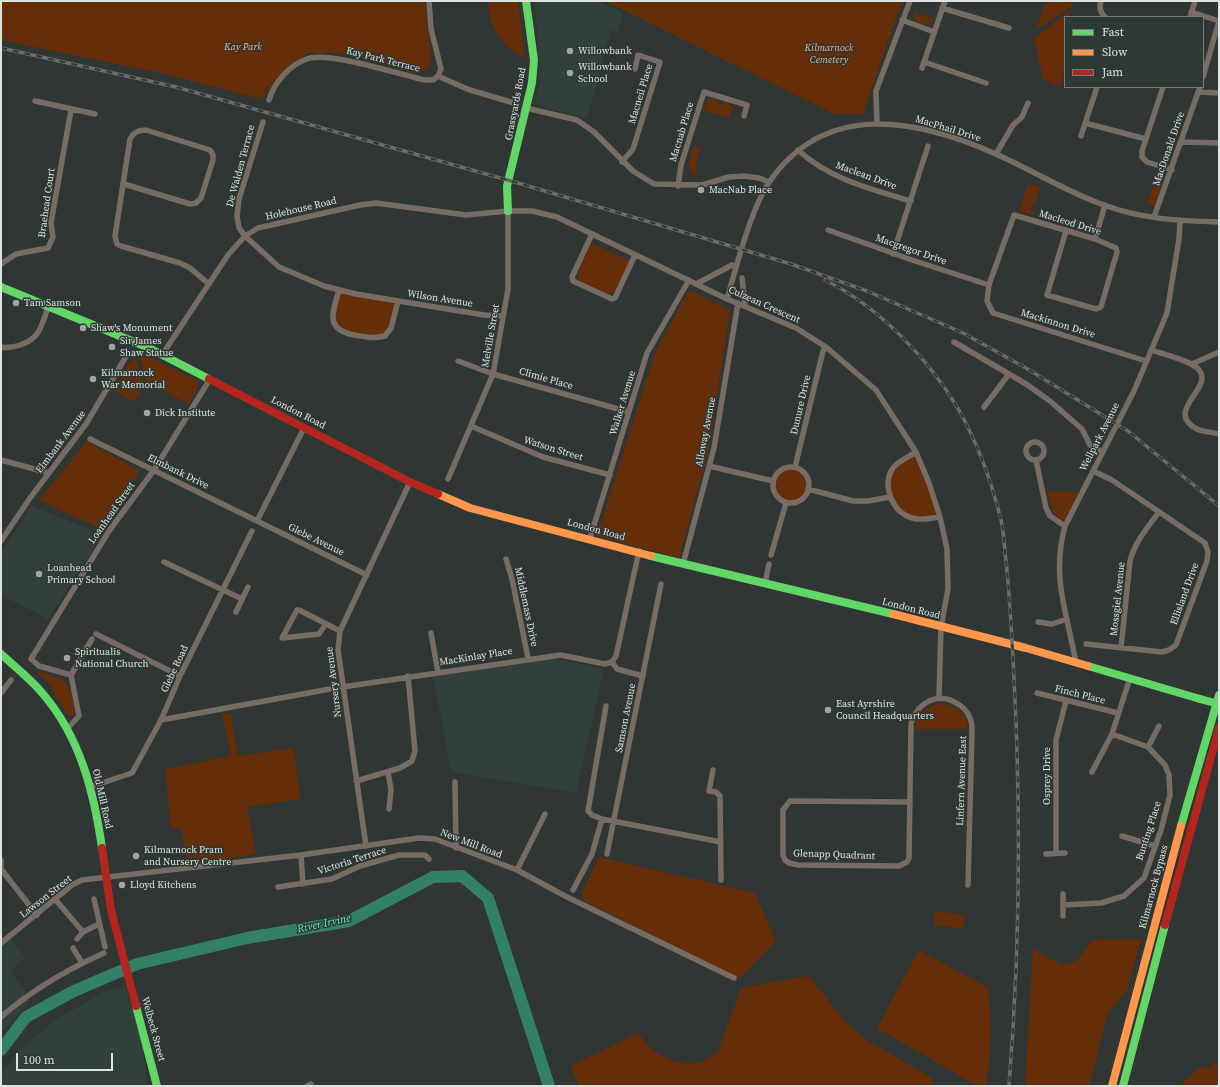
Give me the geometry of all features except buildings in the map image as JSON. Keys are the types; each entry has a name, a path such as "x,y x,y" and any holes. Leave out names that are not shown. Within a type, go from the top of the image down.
{"main road":[{"name":"Grassyards Road","path":"508,210 507,186 532,83 534,60 526,1"},
{"name":"London Road","path":"1,287 149,348 410,482 470,508 590,538 683,564 941,627 1076,663 1219,704"},
{"name":"Old Mill Road","path":"1,654 44,693 68,728 87,772 107,877"},
{"name":"Kilmarnock Bypass","path":"1112,1086 1169,866 1219,695"},
{"name":"Kilmarnock Bypass","path":"1123,1086 1219,728"},
{"name":"Welbeck Street","path":"107,877 111,910 158,1086"},
{"path":"1108,1086 1130,1016"},
{"path":"1126,1086 1140,1019"}],"street":[{"path":"429,1 431,29 441,69 438,76 467,89 517,104"},
{"path":"877,123 876,91 910,1"},
{"path":"945,1 923,65 986,83"},
{"path":"1101,1 1101,13 1105,16"},
{"path":"1191,15 1195,1"},
{"path":"942,8 1010,28"},
{"path":"1204,18 1219,21 1217,42 1204,74"},
{"path":"902,20 934,32"},
{"name":"Macneil Place","path":"622,162 633,149 660,62 638,55 635,68"},
{"name":"Kay Park Terrace","path":"269,100 273,87 292,68 308,58 336,58 424,80 433,80 438,76"},
{"path":"1081,136 1097,88"},
{"path":"1163,88 1142,154 1144,160 1172,170"},
{"path":"1199,89 1219,93"},
{"name":"MacDonald Drive","path":"1154,217 1182,142 1199,89"},
{"name":"Macnab Place","path":"678,186 681,165 704,92 747,105 744,116"},
{"path":"35,101 95,114"},
{"path":"996,154 1012,125 1022,117 1028,103"},
{"path":"526,108 577,120 594,132 622,162 637,174 654,184 678,186 702,185 729,177 744,176 759,178 769,182"},
{"name":"Braehead Court","path":"1,264 16,254 48,248 53,237 52,223 71,110"},
{"name":"De Walden Terrace","path":"245,236 239,228 237,216 239,199 262,122"},
{"name":"MacPhail Drive","path":"727,299 755,213 769,182 785,161 798,150 826,132 877,123 904,125 929,130 996,154 1084,197 1128,213 1180,221 1219,222"},
{"path":"1085,123 1146,139"},
{"path":"124,184 193,204 200,198 213,160 212,152 208,148 146,130 137,131 130,139 115,236 117,244 190,268 209,284"},
{"path":"1182,142 1219,143"},
{"path":"892,254 911,201 928,146"},
{"name":"Maclean Drive","path":"798,150 825,170 873,190 911,201"},
{"name":"Holehouse Road","path":"162,355 228,255 245,236 258,228 270,224 376,203 466,215 508,210"},
{"path":"1095,239 1105,205"},
{"name":"Culzean Crescent","path":"508,210 532,211 557,217 727,299 796,328 826,347 876,390 916,452 929,483 940,516 947,549 948,589 941,627 939,697"},
{"name":"Melville Street","path":"448,479 494,374 508,289 508,210"},
{"name":"Macleod Drive","path":"988,285 1014,214 1095,239 1116,248 1117,252 1101,307 1096,309 1047,295 1066,231"},
{"name":"Wellpark Avenue","path":"1076,663 1060,592 1061,542 1065,526 1134,390 1167,313 1180,239 1180,221"},
{"name":"Macgregor Drive","path":"828,230 892,254 988,285"},
{"path":"592,234 572,277 573,281 612,299 615,298 635,255"},
{"name":"Wilson Avenue","path":"245,236 280,267 324,286 398,301 484,315 503,316"},
{"path":"696,284 732,265"},
{"path":"742,278 746,306"},
{"name":"Walker Avenue","path":"590,538 647,353 689,280"},
{"name":"Mackinnon Drive","path":"988,285 987,301 993,313 1146,361"},
{"name":"Wilson Avenue","path":"339,290 332,314 333,322 337,329 353,335 374,339 385,336 391,328 398,301"},
{"name":"Alloway Avenue","path":"683,564 714,448 738,303"},
{"path":"1,347 10,348 31,340 36,334 48,307"},
{"path":"954,342 1026,384 1066,414 1082,429 1090,445 1102,452"},
{"name":"Dunure Drive","path":"795,467 823,352 826,347"},
{"path":"1151,350 1192,364 1199,369 1203,382 1188,402 1186,416 1189,423 1196,429 1219,434"},
{"path":"1192,364 1219,352"},
{"name":"Elmbank Avenue","path":"2,539 49,472 86,424 128,353"},
{"name":"Climie Place","path":"458,361 494,374 630,412"},
{"path":"984,406 1009,374"},
{"name":"Loanhead Street","path":"71,675 39,666 31,659 109,531 154,470 210,379"},
{"name":"Watson Street","path":"471,426 543,457 610,475"},
{"path":"257,521 304,428"},
{"name":"Elmbank Drive","path":"90,439 257,521"},
{"path":"916,452 893,468 889,477 888,488 890,497 897,509 913,519 922,520 940,516"},
{"path":"1,460 49,472"},
{"path":"1036,460 1046,508 1050,516 1065,526"},
{"path":"709,466 773,481"},
{"path":"789,467 795,467 805,473 809,484 803,499 798,502 786,503 777,497 774,492 773,481 779,471 789,467"},
{"name":"Ellisland Drive","path":"1086,644 1162,652 1169,650 1176,645 1207,561 1208,552 1205,543 1112,480 1093,471"},
{"name":"Nursery Avenue","path":"366,846 342,687 338,650 340,631 410,482"},
{"path":"808,489 853,501 868,501 890,497"},
{"path":"771,555 786,503"},
{"name":"Mossgiel Avenue","path":"1121,648 1132,556 1139,539 1159,512"},
{"name":"Glebe Avenue","path":"257,521 366,575"},
{"name":"Glebe Road","path":"90,787 132,773 161,720 180,676 252,531"},
{"path":"639,551 616,656 612,662 616,669 643,676"},
{"name":"Middlemass Drive","path":"506,559 512,580 528,658"},
{"path":"164,562 242,599"},
{"path":"764,583 769,564"},
{"name":"Samson Avenue","path":"606,854 614,821 661,584"},
{"path":"236,612 248,587"},
{"path":"326,624 318,634 282,638 297,610 326,624 340,631"},
{"path":"1038,622 1052,624 1067,619"},
{"path":"431,633 438,672"},
{"path":"96,634 180,676"},
{"path":"68,728 79,716 71,675 92,639"},
{"name":"MacKinlay Place","path":"342,687 528,658 560,655 605,664 612,662"},
{"path":"356,781 400,768 412,761 415,751 408,676"},
{"path":"1092,772 1112,734 1130,678"},
{"path":"1,693 11,680"},
{"path":"161,720 330,689"},
{"name":"Finch Place","path":"1037,693 1118,713"},
{"path":"910,802 911,723 915,712 923,704 931,699 939,697"},
{"name":"Linfern Avenue East","path":"939,697 948,699 963,708 970,717 972,731 968,885"},
{"name":"Osprey Drive","path":"1056,853 1056,740 1066,701"},
{"path":"606,706 588,810 592,815 602,819 721,842"},
{"path":"1148,747 1159,726"},
{"name":"Bunting Place","path":"1063,905 1101,903 1124,896 1144,878 1170,795 1170,775 1158,756 1148,747 1112,734"},
{"path":"713,770 709,791 716,792 720,796 721,880"},
{"path":"388,772 391,790 389,809"},
{"path":"455,782 456,848"},
{"name":"Glenapp Quadrant","path":"790,801 910,802 909,858 907,862 899,866 798,865 789,863 785,860 782,850 783,810 790,801"},
{"path":"517,870 545,814"},
{"path":"574,890 592,854 602,819"},
{"path":"1122,836 1155,846"},
{"name":"New Mill Road","path":"107,877 300,855 419,838 435,839 517,870 567,897 734,978"},
{"path":"1046,854 1065,853"},
{"name":"Victoria Terrace","path":"278,887 332,879 360,866 399,855 425,854 429,858"},
{"name":"Victoria Terrace","path":"300,855 303,884"},
{"path":"1,860 1,866"},
{"path":"1,870 37,915"},
{"name":"Lawson Street","path":"1,943 72,885 82,880 107,877"},
{"path":"1063,894 1064,916"},
{"path":"55,899 83,932"},
{"path":"1,1017 22,999 65,971 105,950 94,899"},
{"path":"77,939 83,932 99,924"},
{"path":"73,948 82,963"}],"shaded area":[{"name":"Willowbank School","path":"534,1 597,1 623,13 618,32 611,30 587,119 535,104 539,86 540,60"},
{"name":"Loanhead Primary School","path":"32,506 102,535 48,619 1,595 1,553"},
{"path":"552,659 604,669 576,793 451,772 433,675"},
{"path":"10,938 26,958 10,971 31,1000 1,1033 1,946"},
{"path":"125,986 142,1040 147,1086 1,1086 1,1074 24,1046 57,1019 102,993"}],"green space":[{"name":"Kay Park","path":"1,1 424,1 431,52 429,69 415,73 342,53 310,52 286,68 260,99 165,74 1,40"},
{"path":"488,1 518,1 525,57 510,49 498,35 491,18"},
{"name":"Kilmarnock Cemetery","path":"605,1 902,1 863,114 834,114"},
{"path":"1046,1 1074,1 1072,6 1036,30"},
{"path":"1071,10 1069,16 1064,16 1064,72 1060,87 1043,79 1034,38"},
{"path":"914,12 935,20 931,24 921,24 914,19"},
{"path":"710,99 716,99 715,103 723,106 725,101 732,107 730,118 703,110"},
{"path":"694,146 700,148 696,162 697,179 688,166"},
{"path":"1155,181 1162,184 1154,206 1147,204"},
{"path":"1028,184 1040,187 1034,205 1032,204 1030,211 1034,212 1033,215 1019,211"},
{"path":"591,243 630,261 616,291 608,294 578,280 578,272"},
{"path":"339,290 398,301 385,336 346,333 333,322"},
{"path":"689,290 730,310 709,448 679,558 597,536 655,353"},
{"path":"145,355 198,381 198,387 189,404 146,382 140,356"},
{"path":"136,358 143,386 135,400 132,401 113,390 132,359"},
{"path":"87,441 139,471 104,530 39,500"},
{"path":"916,452 940,517 927,519 910,518 901,513 893,501 889,488 890,474 895,466"},
{"path":"791,469 802,474 807,485 802,496 791,501 780,496 775,485 780,474"},
{"path":"1047,491 1079,492 1066,519 1060,519 1054,513"},
{"path":"38,671 56,677 66,683 75,711 72,716 68,715 54,694 51,685 37,672"},
{"path":"943,703 952,706 963,715 966,719 968,729 915,729 918,718 924,711 932,706"},
{"path":"231,713 238,756 293,748 301,799 247,807 256,854 188,864 181,829 171,829 165,769 231,756 222,714"},
{"path":"599,857 755,893 776,941 739,979 585,901 581,894"},
{"path":"935,911 965,915 963,929 934,925"},
{"path":"1141,939 1127,991 1108,1013 1089,1086 1025,1086 1033,947 1041,954 1063,965 1076,961 1093,940"},
{"path":"919,950 987,987 991,1037 986,1086 977,1086 877,1028"},
{"path":"801,977 810,977 842,1018 865,1039 932,1078 932,1086 579,1086 571,1066 638,1033 651,1048 669,1059 686,1063 702,1061 718,1051 741,988"},
{"path":"1214,1061 1219,1064 1219,1086 1179,1086 1201,1066 1211,1069"}],"waterway":[{"name":"River Irvine","path":"1,1050 26,1017 74,991 137,964 247,938 349,921 433,877 462,876 488,898 549,1086"}],"railway":[{"path":"1,48 176,87 518,183 791,264 867,291 963,333 1026,368 1128,431 1219,506"},
{"path":"825,280 845,291 883,319 917,353 947,391 966,423 978,449 1001,521 1011,619 1018,780 1017,933 1013,1035 1009,1086"}],"traffic: fast":[{"path":"508,211 507,186 532,83 534,60 526,1"},
{"path":"1,287 149,348 209,379"},
{"path":"651,556 893,614"},
{"path":"1,654 38,689 56,711 67,728 76,747 90,786 102,848"},
{"path":"1088,666 1200,699"},
{"path":"1181,826 1219,695"},
{"path":"1200,699 1219,704"},
{"path":"1123,1086 1165,925"},
{"path":"136,1006 157,1086"}],"traffic: slow":[{"path":"438,494 470,508 651,556"},
{"path":"893,614 1026,648 1088,666"},
{"path":"1112,1086 1181,826"}],"traffic: jam":[{"path":"209,379 410,482 438,494"},
{"path":"1165,925 1219,728"},
{"path":"102,848 111,910 136,1006"}],"place":[{"name":"Willowbank","path":"570,51"},
{"name":"Willowbank School","path":"570,73"},
{"name":"MacNab Place","path":"701,190"},
{"name":"Tam Samson","path":"16,303"},
{"name":"Shaw's Monument","path":"83,328"},
{"name":"Sir James Shaw Statue","path":"112,347"},
{"name":"Kilmarnock War Memorial","path":"93,379"},
{"name":"Dick Institute","path":"147,413"},
{"name":"Loanhead Primary School","path":"39,574"},
{"name":"Spiritualis National Church","path":"67,658"},
{"name":"East Ayrshire Council Headquarters","path":"828,710"},
{"name":"Kilmarnock Pram and Nursery Centre","path":"136,856"},
{"name":"Lloyd Kitchens","path":"122,885"}]}
